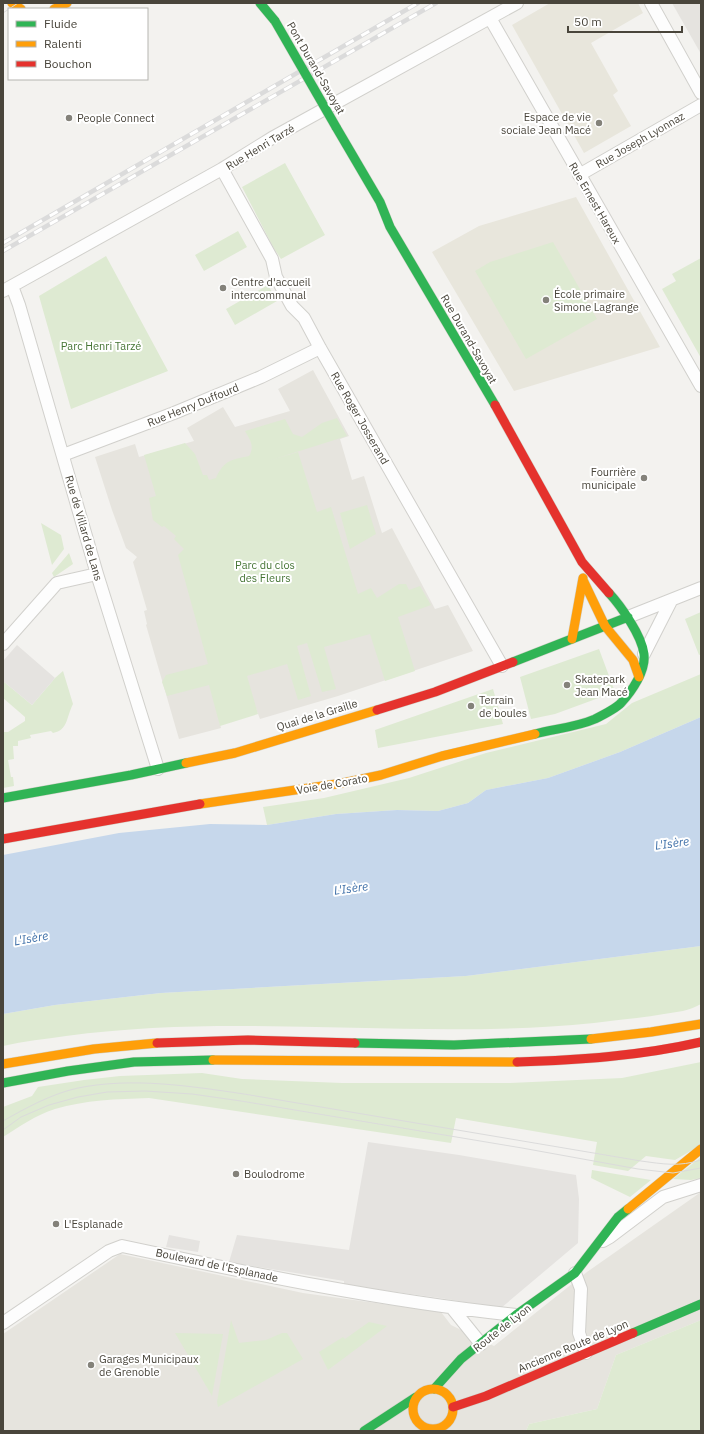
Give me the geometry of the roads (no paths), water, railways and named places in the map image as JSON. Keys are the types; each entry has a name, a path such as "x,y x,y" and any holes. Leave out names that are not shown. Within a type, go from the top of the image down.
{"main road":[{"path":"56,8 67,3"},
{"path":"260,3 275,21"},
{"path":"269,3 275,21"},
{"name":"Pont Durand-Savoyat","path":"275,21 336,127"},
{"name":"Rue Durand-Savoyat","path":"336,127 380,202 390,228 509,429 582,562 618,603 628,618"},
{"name":"Rue Durand-Savoyat","path":"572,639 583,580 582,562"},
{"path":"583,580 606,626 633,660 639,677"},
{"name":"Quai de la Graille","path":"3,798 131,775 235,753 435,692 628,618"},
{"name":"Voie de Corato","path":"3,839 190,805 307,789 380,775 442,756 578,724 595,718 620,704 634,686 643,668 644,654 639,637 628,618"},
{"path":"3,1064 54,1054 137,1044 246,1040 439,1045 526,1043 607,1038 671,1030 701,1024"},
{"path":"3,1083 59,1072 141,1062 251,1060 438,1063 525,1062 602,1058 670,1050 701,1042"},
{"name":"Route de Lyon","path":"434,1389 452,1369 516,1315 575,1273 618,1217 701,1149"},
{"name":"Ancienne Route de Lyon","path":"453,1407 486,1396 701,1304"},
{"path":"364,1431 427,1389 441,1390 447,1394 453,1407 450,1420 439,1428 423,1430 413,1415 412,1409 416,1397"}],"street":[{"name":"Rue Henri Tarzé","path":"7,288 222,170 272,138 517,3"},
{"path":"651,3 701,93"},
{"name":"Rue Ernest Hareux","path":"490,18 701,386"},
{"name":"Rue Joseph Lyonnaz","path":"579,175 701,105"},
{"name":"Rue Roger Josserand","path":"222,170 272,259 276,277 292,306 304,318 502,666"},
{"name":"Rue de Villard de Lans","path":"7,288 19,305 97,574 158,769"},
{"name":"Rue Henry Duffourd","path":"63,455 261,378 320,348"},
{"path":"3,644 57,584 97,574"},
{"path":"628,618 701,588"},
{"name":"Voie de Corato","path":"644,654 671,601"},
{"name":"Route de Lyon","path":"595,1246 610,1237 663,1197 701,1185"},
{"name":"Boulevard de l'Esplanade","path":"3,1323 109,1251 122,1246 244,1272 452,1308 516,1315"},
{"path":"575,1273 581,1289 579,1333 586,1353"},
{"path":"452,1308 481,1344"}],"water":[{"name":"L'Isère","path":"701,717 701,946 466,976 161,993 55,1005 3,1014 3,855 119,833 210,824 267,825 336,814 397,810 438,811 468,803 486,790 548,778 620,752"}],"tram line":[{"path":"10,8 18,3"},
{"path":"3,13 8,10"},
{"path":"3,1121 48,1098 78,1088 119,1083 161,1084 244,1094 641,1161 664,1164 685,1164 701,1160"},
{"path":"3,1130 21,1117 49,1105 78,1097 107,1092 145,1091 192,1094 241,1101 638,1169 673,1173 701,1168"}],"railway":[{"path":"3,243 418,3"},
{"path":"3,251 436,3"}],"place":[{"name":"People Connect","path":"69,118"},
{"name":"Espace de vie sociale Jean Macé","path":"599,123"},
{"name":"Centre d'accueil intercommunal","path":"223,288"},
{"name":"École primaire Simone Lagrange","path":"546,300"},
{"name":"Fourrière municipale","path":"644,478"},
{"name":"Skatepark Jean Macé","path":"567,685"},
{"name":"Terrain de boules","path":"471,706"},
{"name":"Boulodrome","path":"236,1174"},
{"name":"L'Esplanade","path":"56,1224"},
{"name":"Garages Municipaux de Grenoble","path":"91,1365"}],"park label":[{"name":"Parc Henri Tarzé","path":"101,346"},
{"name":"Parc du clos des Fleurs","path":"265,571"}]}
